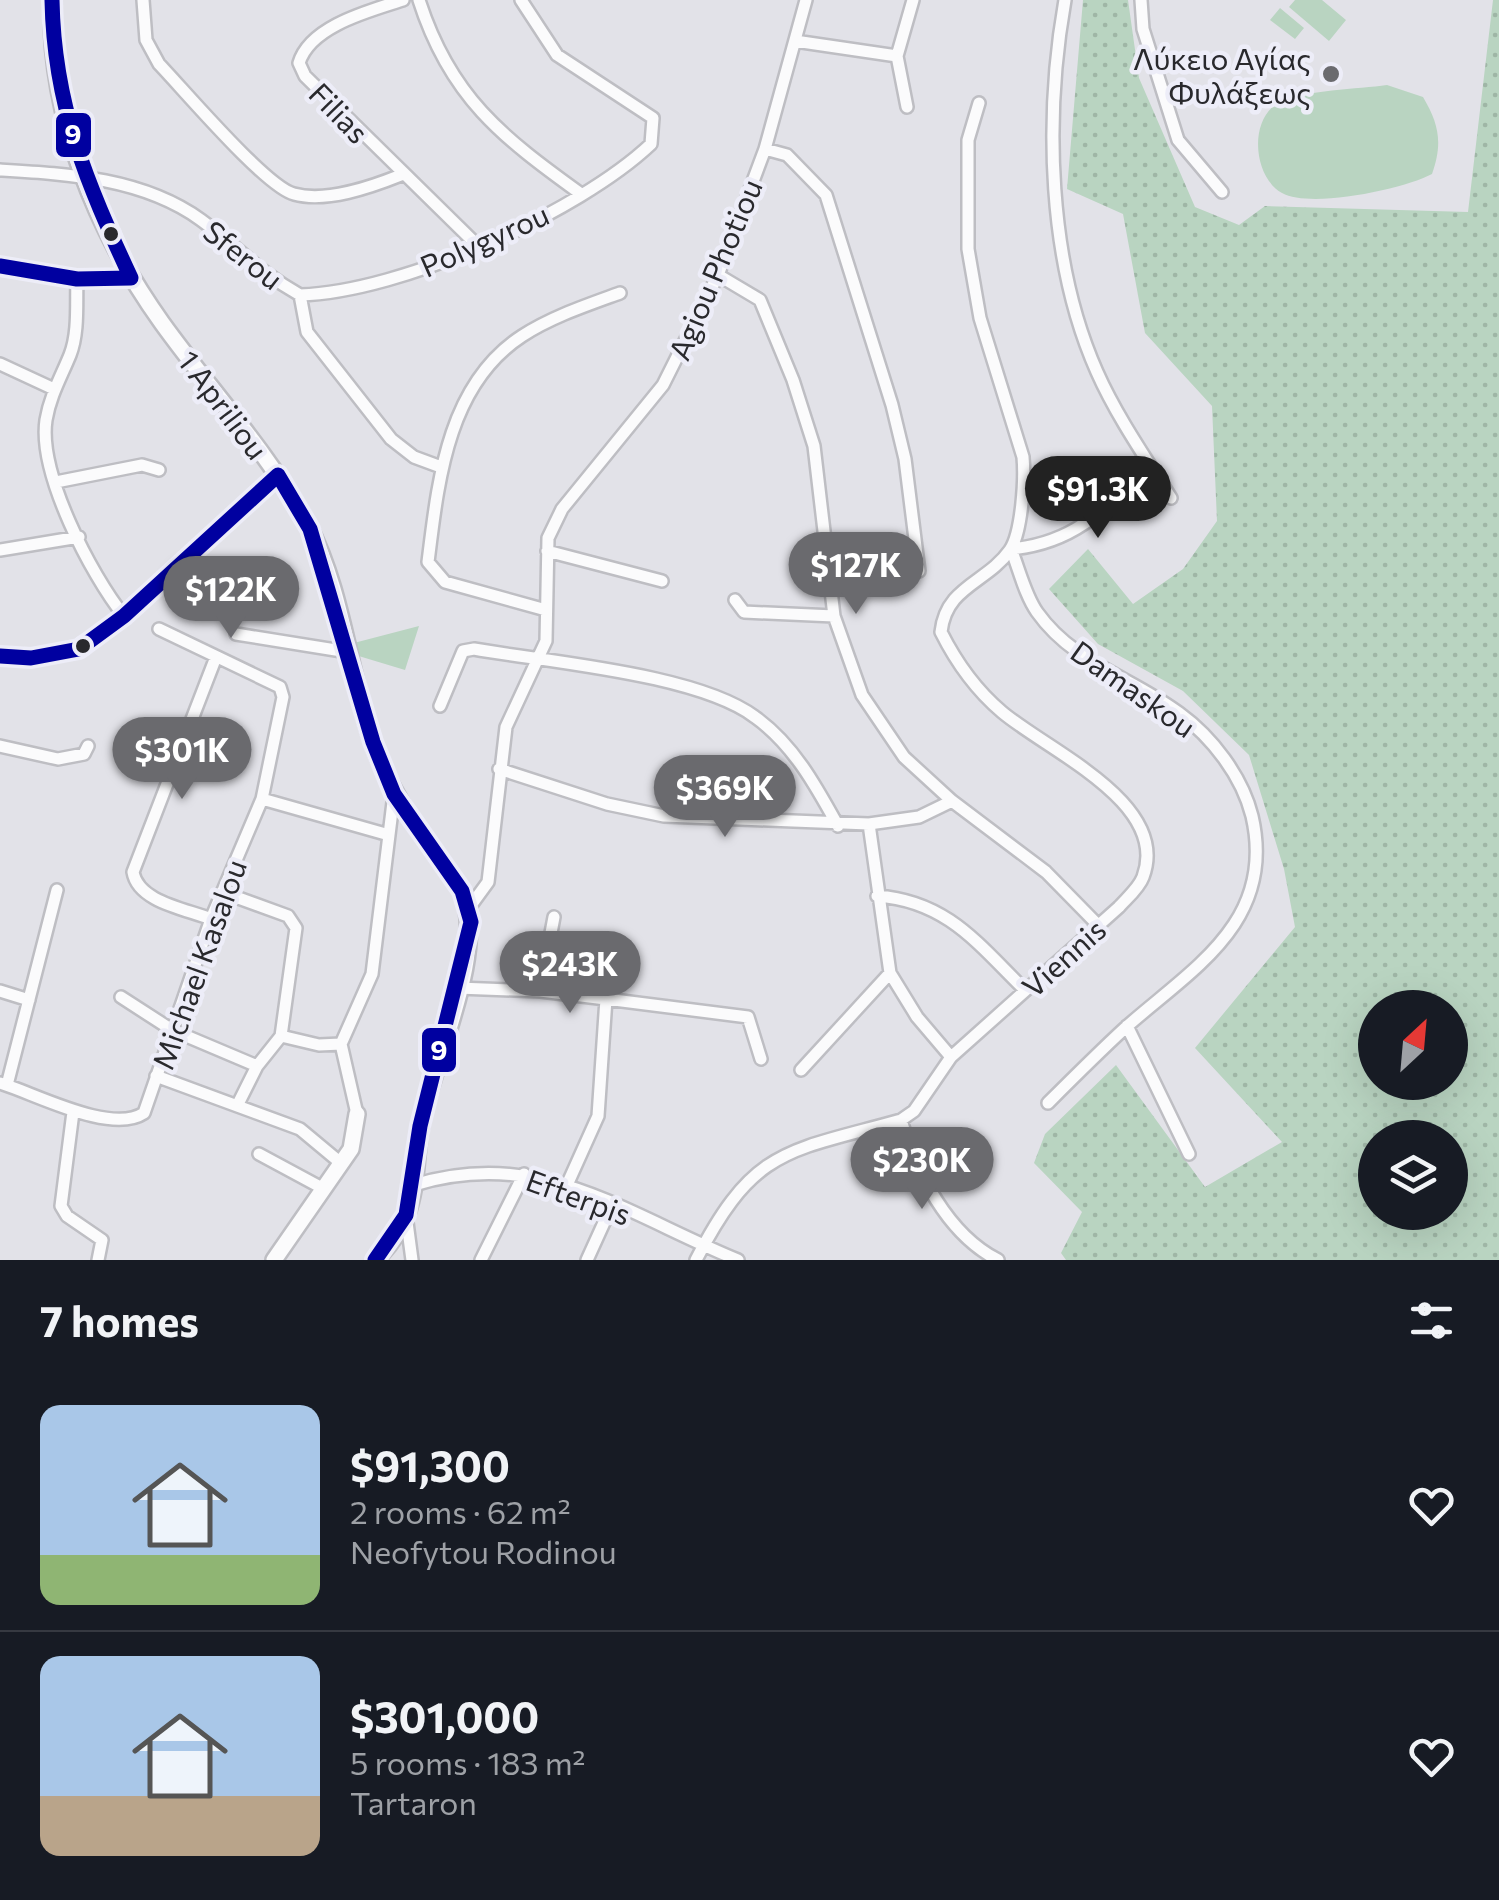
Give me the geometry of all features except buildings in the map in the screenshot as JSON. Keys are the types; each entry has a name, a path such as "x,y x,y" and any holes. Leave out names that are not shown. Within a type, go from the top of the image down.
{"main road":[{"name":"1 Apriliou","path":"52,0 59,108 131,278 278,475 310,529 373,742 394,794 462,891 469,908"},
{"path":"375,1260 406,1215 414,1185 420,1126 468,942 469,908"},
{"path":"274,1260 351,1149 357,1114"}],"street":[{"path":"144,0 146,40 158,64 280,189 311,196 375,186 401,176"},
{"name":"Filias","path":"402,0 364,12 310,42 298,63 305,76 401,176 478,246"},
{"path":"418,0 445,65 466,98 498,132 581,194"},
{"name":"Polygyrou","path":"300,295 400,277 478,246 581,194 626,167 652,144 653,118 556,56 521,0"},
{"name":"Agiou Photiou","path":"469,908 488,882 506,727 546,641 548,538 562,510 662,384 718,275 765,150 806,0"},
{"path":"907,107 898,56 913,0"},
{"path":"1065,0 1054,113 1060,259 1098,373 1171,498"},
{"path":"1141,0 1143,28 1178,140 1222,192"},
{"path":"796,40 898,56"},
{"path":"979,103 968,140 968,248 980,318 1024,457 1022,499 1010,550 1039,547 1094,521 1149,464"},
{"path":"765,150 787,155 806,170 826,195 892,405 905,459 920,571"},
{"name":"Sferou","path":"0,170 84,174 161,198 200,219 261,274 300,295 307,332 392,439 414,457 442,467"},
{"path":"0,266 77,278 131,278"},
{"path":"718,275 760,300 792,380 814,446 834,616 862,694 904,757 952,801 1046,872 1098,925"},
{"path":"77,278 71,352 54,389 46,423 46,454 96,574 124,616"},
{"path":"546,610 445,582 432,572 428,562 442,467 460,408 486,370 520,337 620,294"},
{"path":"0,364 54,389"},
{"path":"56,482 142,465 159,470"},
{"path":"0,656 31,658 79,648 124,616 278,475"},
{"path":"0,550 80,536"},
{"name":"Viennis","path":"901,1120 914,1112 952,1057 1142,880 1149,850 1140,822 1114,792 1001,712 972,683 941,632 957,592 1010,550"},
{"name":"Damaskou","path":"1010,550 1037,612 1082,658 1179,712 1236,774 1249,804 1258,842 1253,882 1232,927 1203,965 1127,1026 1048,1103"},
{"path":"547,552 662,581"},
{"path":"735,600 744,612 834,616"},
{"path":"159,629 216,657 133,872 135,885 145,894 211,919"},
{"path":"236,634 348,652"},
{"path":"440,706 464,651 600,668 740,706 800,762 838,826"},
{"name":"Michael Kasalou","path":"74,1112 140,1117 211,919 262,799 283,698 280,686 216,657"},
{"path":"0,746 58,759 84,754 88,746"},
{"path":"499,769 606,804 664,816 838,826 919,817 952,801"},
{"path":"357,1114 341,1044 372,974 394,794"},
{"path":"262,799 388,835"},
{"path":"869,824 890,973 918,1017 952,1057"},
{"path":"57,890 4,1084 74,1112 61,1206 67,1216 102,1240 98,1260"},
{"path":"222,892 288,916 296,928 282,1036 257,1066 238,1104"},
{"path":"878,896 907,898 933,908 958,924 1025,990"},
{"path":"540,991 554,917"},
{"path":"801,1070 890,973"},
{"path":"458,988 540,991 748,1017 762,1060"},
{"path":"0,991 29,1000"},
{"path":"121,997 172,1030 257,1066"},
{"path":"567,1185 598,1116 606,999"},
{"path":"1127,1026 1189,1154"},
{"path":"282,1036 319,1045 341,1044"},
{"path":"156,1076 300,1130 342,1164"},
{"path":"696,1260 736,1190 760,1168 790,1151 901,1120 914,1164 962,1235 998,1260"},
{"path":"259,1154 324,1189"},
{"name":"Efterpis","path":"414,1185 465,1172 524,1174 567,1185 738,1260"},
{"path":"481,1260 524,1174"},
{"path":"587,1260 612,1204"},
{"path":"406,1215 412,1260"}],"green space":[{"path":"1083,0 1128,0 1139,78 1195,207 1239,225 1265,206 1468,212 1493,0 1499,0 1499,1260 1066,1260 1061,1253 1082,1212 1034,1163 1045,1134 1116,1065 1205,1187 1282,1142 1195,1048 1295,927 1284,869 1249,755 1183,691 1098,644 1049,589 1088,549 1133,604 1183,569 1217,521 1212,406 1145,333 1123,214 1067,189"},
{"path":"1295,0 1322,0 1346,20 1329,41 1289,7"},
{"path":"1280,8 1304,28 1295,39 1270,20"},
{"path":"1387,85 1423,97 1436,125 1438,143 1432,174 1380,191 1335,198 1296,197 1272,185 1258,148 1263,121 1270,110 1280,102 1303,95"},
{"path":"419,626 405,670 352,654 350,644"}],"transit line":[{"name":"9","path":"0,266 77,279 131,278 87,177 66,110 52,0"},
{"name":"9","path":"0,656 31,658 79,649 124,616 278,475 310,529 373,742 394,794 462,891 471,922 420,1126 406,1215 375,1260"}],"place":[{"name":"Λύκειο Αγίας Φυλάξεως","path":"1331,74"}]}
